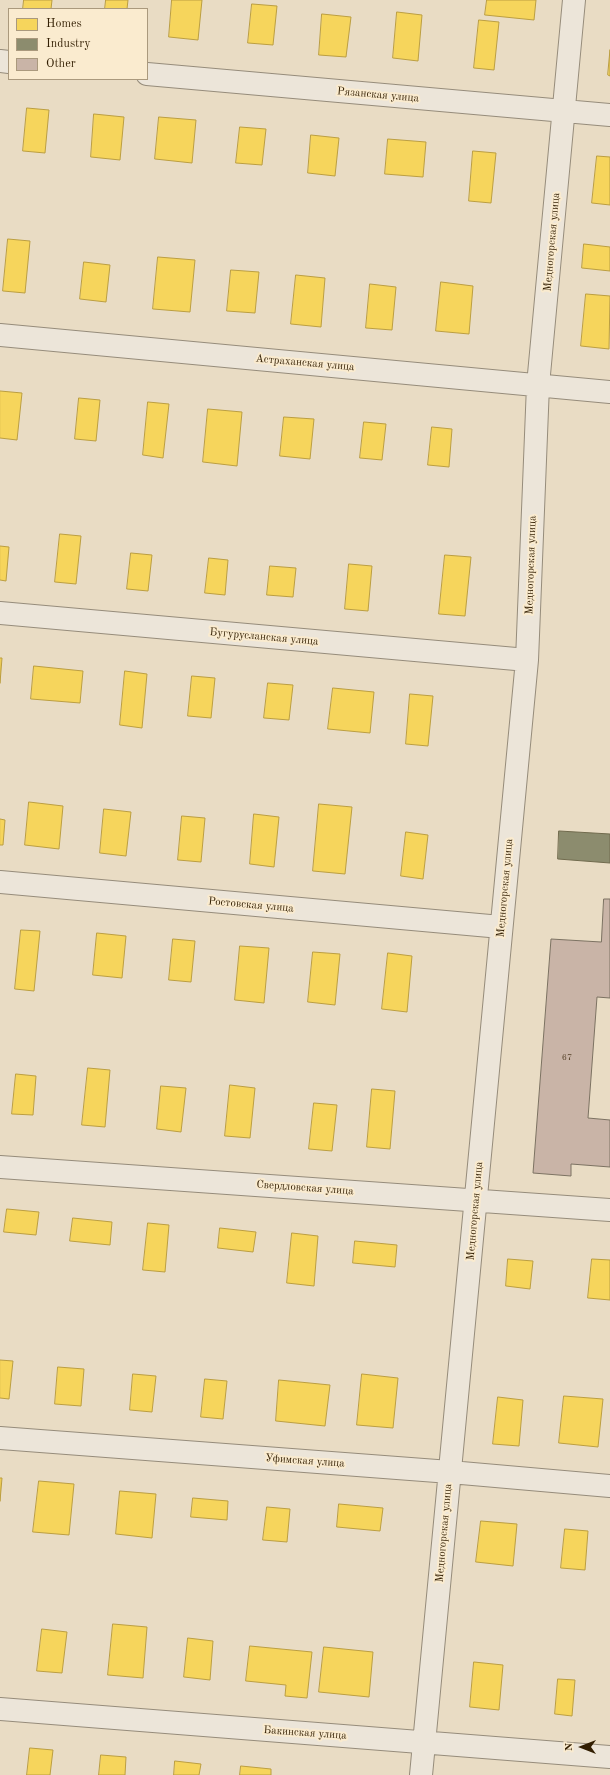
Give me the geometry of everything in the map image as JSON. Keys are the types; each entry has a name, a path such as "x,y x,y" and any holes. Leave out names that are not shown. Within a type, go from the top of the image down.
{"street":[{"name":"Медногорская улица","path":"421,1775 527,660 538,385 574,0"},
{"name":"Рязанская улица","path":"148,74 610,115"},
{"name":"Астраханская улица","path":"0,335 610,392"},
{"name":"Бугурусланская улица","path":"0,613 527,660"},
{"name":"Ростовская улица","path":"0,882 502,927"},
{"name":"Свердловская улица","path":"0,1167 610,1210"},
{"name":"Уфимская улица","path":"0,1438 450,1472 610,1486"},
{"name":"Бакинская улица","path":"0,1709 610,1757"}],"building: Homes":[{"path":"24,0 52,0 51,8 23,8"},
{"path":"106,0 128,0 127,8 105,8"},
{"path":"172,0 202,0 198,40 169,37"},
{"path":"487,0 536,0 534,20 485,15"},
{"path":"252,4 277,6 273,45 248,43"},
{"path":"397,12 422,15 418,61 393,58"},
{"path":"322,14 351,17 346,57 319,55"},
{"path":"479,20 499,22 494,70 474,68"},
{"path":"610,50 610,76 608,75"},
{"path":"27,108 49,110 45,153 23,151"},
{"path":"94,114 124,117 120,160 91,157"},
{"path":"159,117 196,120 192,163 155,159"},
{"path":"240,127 266,129 262,165 236,163"},
{"path":"311,135 339,138 335,176 308,173"},
{"path":"388,139 426,142 423,177 385,174"},
{"path":"473,151 496,153 491,203 469,201"},
{"path":"597,156 610,157 610,205 592,203"},
{"path":"8,239 30,241 25,293 3,291"},
{"path":"584,244 610,247 610,271 582,268"},
{"path":"158,257 195,260 190,312 153,309"},
{"path":"84,262 110,265 106,302 80,299"},
{"path":"231,270 259,272 255,313 227,311"},
{"path":"296,275 325,278 321,327 291,324"},
{"path":"441,282 473,286 469,334 436,331"},
{"path":"370,284 396,287 392,330 366,328"},
{"path":"586,294 610,296 609,349 581,346"},
{"path":"0,391 22,393 17,440 0,438"},
{"path":"79,398 100,400 96,441 75,439"},
{"path":"148,402 169,404 163,458 143,455"},
{"path":"208,409 242,412 237,466 203,462"},
{"path":"284,417 314,419 310,459 280,456"},
{"path":"364,422 386,424 382,460 360,458"},
{"path":"432,427 452,429 449,467 428,465"},
{"path":"60,534 81,536 76,584 55,582"},
{"path":"0,546 9,547 6,581 0,580"},
{"path":"131,553 152,555 148,591 127,589"},
{"path":"445,555 471,557 465,616 439,614"},
{"path":"209,558 228,560 225,595 205,593"},
{"path":"349,564 372,566 368,611 345,609"},
{"path":"270,566 296,568 293,597 267,595"},
{"path":"0,658 2,658 0,683"},
{"path":"34,666 83,671 80,703 31,699"},
{"path":"125,671 147,674 142,728 120,725"},
{"path":"192,676 215,678 211,718 188,716"},
{"path":"268,683 293,685 289,720 264,718"},
{"path":"333,688 374,692 370,733 328,729"},
{"path":"410,694 433,696 428,746 406,744"},
{"path":"29,802 63,806 59,849 25,845"},
{"path":"319,804 352,807 345,874 313,871"},
{"path":"104,809 131,812 126,856 100,853"},
{"path":"254,814 279,817 274,867 250,864"},
{"path":"182,816 205,818 201,862 178,860"},
{"path":"0,819 5,820 3,845 0,845"},
{"path":"406,832 428,835 423,879 401,876"},
{"path":"21,930 40,931 34,991 15,989"},
{"path":"97,933 126,936 122,978 93,975"},
{"path":"173,939 195,941 191,982 169,980"},
{"path":"240,946 269,948 264,1003 235,1000"},
{"path":"313,952 340,954 335,1005 308,1002"},
{"path":"388,953 412,956 407,1012 382,1009"},
{"path":"88,1068 110,1070 105,1127 82,1125"},
{"path":"16,1074 36,1076 33,1115 12,1114"},
{"path":"230,1085 255,1088 250,1138 225,1136"},
{"path":"161,1086 186,1088 181,1132 157,1129"},
{"path":"372,1089 395,1091 390,1149 367,1147"},
{"path":"314,1103 337,1105 332,1151 309,1149"},
{"path":"7,1209 39,1212 36,1235 4,1232"},
{"path":"73,1218 112,1222 110,1245 70,1241"},
{"path":"148,1223 169,1225 165,1272 143,1270"},
{"path":"220,1228 256,1232 253,1252 218,1248"},
{"path":"292,1233 318,1236 314,1286 287,1283"},
{"path":"355,1241 397,1245 395,1267 353,1263"},
{"path":"508,1259 533,1261 530,1289 506,1286"},
{"path":"592,1259 610,1260 610,1300 588,1298"},
{"path":"0,1360 13,1361 9,1399 0,1398"},
{"path":"58,1367 84,1369 81,1406 55,1404"},
{"path":"133,1374 156,1376 152,1412 130,1410"},
{"path":"362,1374 398,1378 393,1428 357,1425"},
{"path":"205,1379 227,1381 223,1419 201,1417"},
{"path":"279,1380 330,1385 325,1426 276,1421"},
{"path":"564,1396 603,1399 598,1447 559,1443"},
{"path":"498,1397 523,1400 519,1446 493,1444"},
{"path":"0,1478 2,1478 0,1501"},
{"path":"39,1481 74,1484 69,1535 33,1532"},
{"path":"120,1491 156,1494 152,1538 116,1534"},
{"path":"193,1498 228,1501 227,1520 191,1517"},
{"path":"339,1504 383,1508 380,1531 337,1527"},
{"path":"267,1507 290,1509 287,1542 263,1540"},
{"path":"481,1521 517,1524 513,1566 476,1562"},
{"path":"565,1529 588,1531 585,1570 561,1568"},
{"path":"113,1624 147,1627 143,1678 108,1675"},
{"path":"42,1629 67,1632 62,1673 37,1671"},
{"path":"188,1638 213,1641 210,1680 184,1677"},
{"path":"250,1646 312,1652 307,1698 285,1696 286,1685 246,1681"},
{"path":"324,1647 373,1652 369,1697 319,1692"},
{"path":"474,1662 503,1665 499,1710 470,1707"},
{"path":"558,1679 575,1680 572,1716 555,1714"},
{"path":"30,1748 53,1750 50,1775 27,1775"},
{"path":"101,1755 126,1757 125,1775 99,1775"},
{"path":"175,1761 201,1764 199,1775 174,1775"},
{"path":"241,1766 271,1769 271,1775 240,1775"}],"building: Industry":[{"path":"559,831 610,834 610,863 558,859"}],"building: Other":[{"path":"604,899 610,899 610,998 597,997 588,1118 610,1120 610,1167 571,1164 571,1176 533,1173 551,939 601,942"}]}
